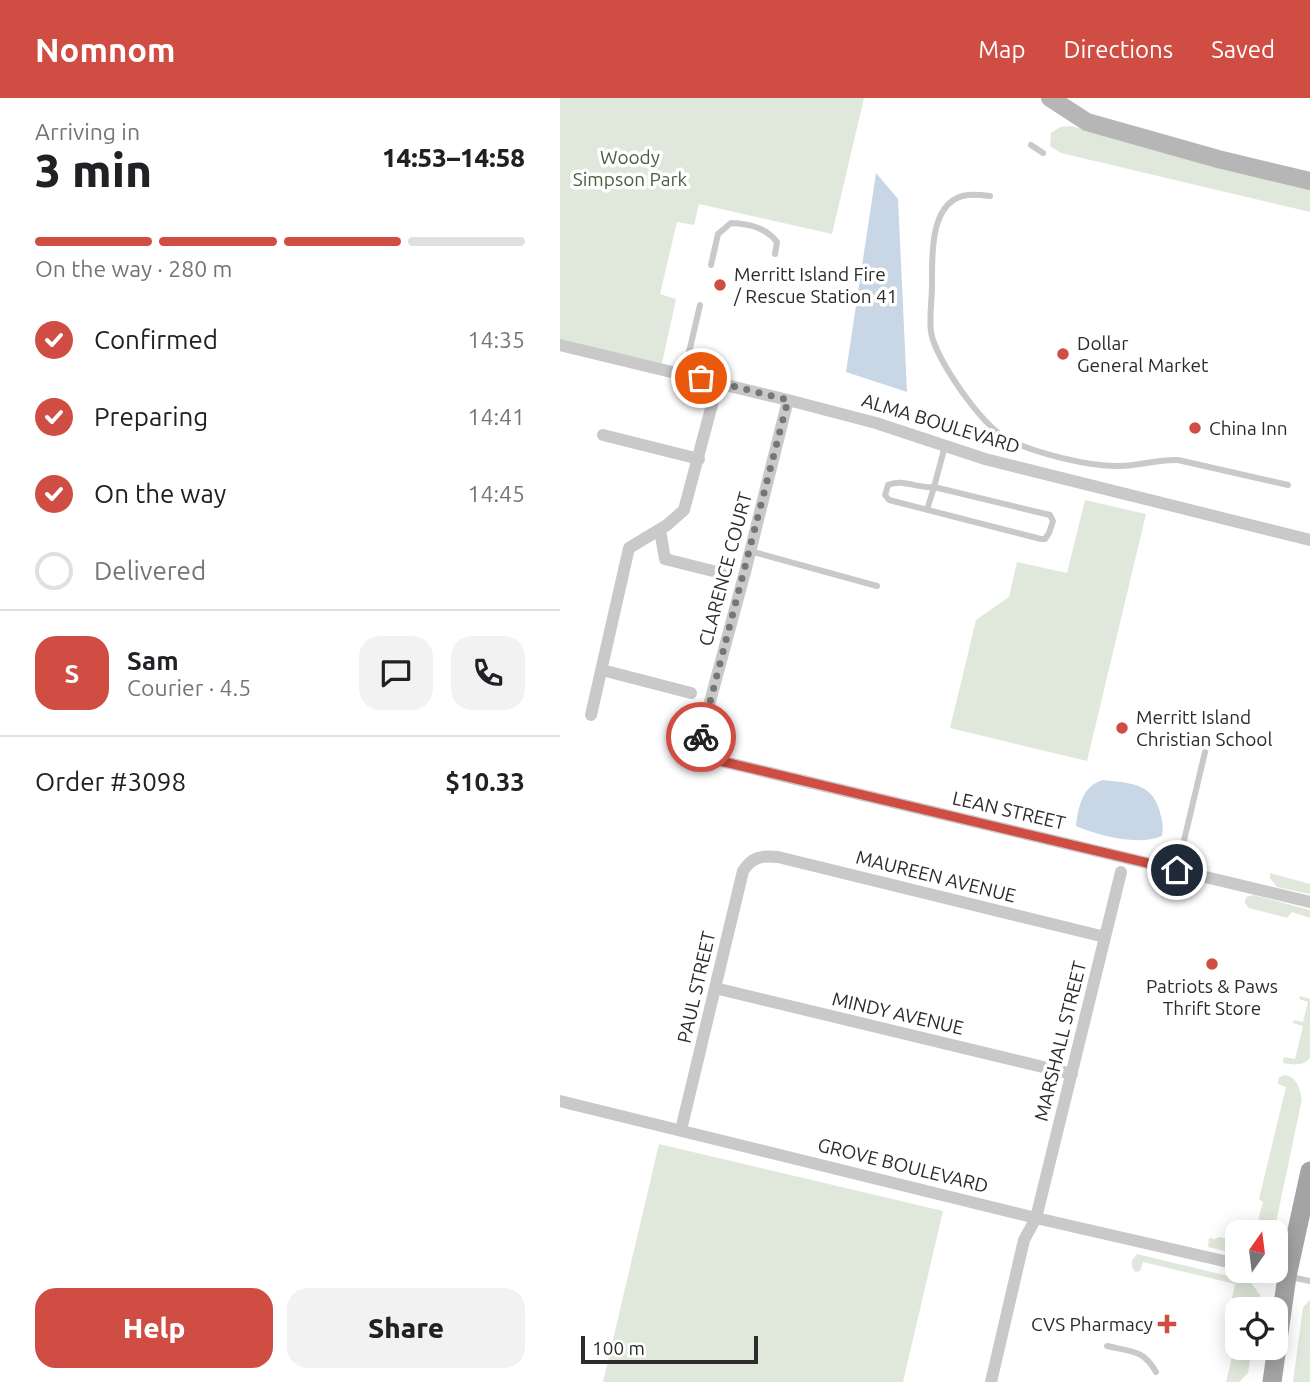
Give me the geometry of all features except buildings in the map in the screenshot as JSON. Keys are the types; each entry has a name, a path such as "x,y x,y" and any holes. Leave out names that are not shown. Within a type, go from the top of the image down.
{"main road":[{"path":"1288,1271 1310,1171"},
{"path":"1272,1382 1286,1283"}],"street":[{"path":"1050,98 1087,122 1218,159 1310,181"},
{"name":"ALMA BOULEVARD","path":"560,345 877,423 985,458 1310,540"},
{"path":"591,715 629,548 660,530 684,510 718,382"},
{"name":"CLARENCE COURT","path":"703,748 701,735 788,400"},
{"path":"603,435 699,459"},
{"path":"660,530 665,559 721,573"},
{"path":"602,670 691,693"},
{"name":"LEAN STREET","path":"703,748 712,759 1310,902"},
{"name":"MAUREEN AVENUE","path":"756,858 778,857 1105,937"},
{"name":"PAUL STREET","path":"681,1130 743,871 748,863 756,858"},
{"name":"MARSHALL STREET","path":"991,1382 1024,1240 1036,1218 1121,872"},
{"name":"MINDY AVENUE","path":"715,988 1072,1074"},
{"name":"GROVE BOULEVARD","path":"560,1101 1036,1218 1225,1261"}],"lane":[{"path":"1031,145 1043,153"},
{"path":"990,196 967,195 955,199 940,215 933,234 932,253 931,334 946,368 985,423 1005,439 1041,452 1104,466 1123,466 1159,459 1178,460 1288,485"},
{"path":"711,265 718,234 730,223 759,227 772,235 777,242 775,254"},
{"path":"684,374 700,305"},
{"path":"927,510 946,446"},
{"path":"892,482 934,487 1050,515 1053,521 1045,539 1041,539 927,510 889,500 885,495 888,485 892,482"},
{"path":"750,551 877,586"},
{"path":"1177,870 1205,752"},
{"path":"1288,1276 1310,1281"},
{"path":"1107,1346 1142,1354 1150,1360 1156,1372"}],"green space":[{"name":"Woody Simpson Park","path":"560,98 864,98 832,234 699,204 694,225 677,222 660,294 676,299 661,368 560,345"},
{"path":"1071,126 1310,190 1310,212 1061,153 1050,146 1051,133 1060,127"},
{"path":"1085,500 1146,514 1087,761 950,728 976,620 1009,597 1017,562 1067,573"},
{"path":"1270,873 1310,884 1310,894 1277,887 1270,878"},
{"path":"1254,895 1310,910 1310,918 1292,912 1287,918 1249,908 1245,903 1246,897"},
{"path":"1300,996 1310,999 1310,1058 1301,1064 1283,1063 1284,1057 1295,1059 1303,1026 1293,1023 1294,1020 1303,1022 1308,1002 1299,999"},
{"path":"1286,1075 1296,1081 1302,1099 1277,1220 1258,1220 1263,1202 1259,1199 1286,1087 1278,1084 1279,1077"},
{"path":"659,1144 943,1211 903,1382 603,1382"},
{"path":"1209,1238 1225,1238 1225,1251 1208,1247"},
{"path":"1137,1254 1225,1275 1225,1282 1143,1262 1140,1271 1135,1272 1132,1260"},
{"path":"1231,1283 1250,1283 1260,1297 1232,1297 1235,1284"},
{"path":"1310,1300 1310,1382 1293,1382 1303,1307"},
{"path":"1231,1360 1250,1360 1248,1373 1239,1382 1226,1382"}],"water":[{"path":"876,173 898,199 907,392 846,372"},
{"path":"1103,780 1137,786 1150,794 1160,813 1162,836 1130,840 1076,826 1080,804 1086,792"}],"way so far":[{"path":"701,378 788,400 701,737"}],"place":[{"name":"Merritt Island Fire / Rescue Station 41","path":"720,285"},
{"name":"Dollar General Market","path":"1063,354"},
{"name":"China Inn","path":"1195,428"},
{"name":"Merritt Island Christian School","path":"1122,728"},
{"name":"Patriots & Paws Thrift Store","path":"1212,964"},
{"name":"CVS Pharmacy","path":"1167,1324"}],"route":[{"path":"701,737 703,748 712,759 1177,870"}]}
